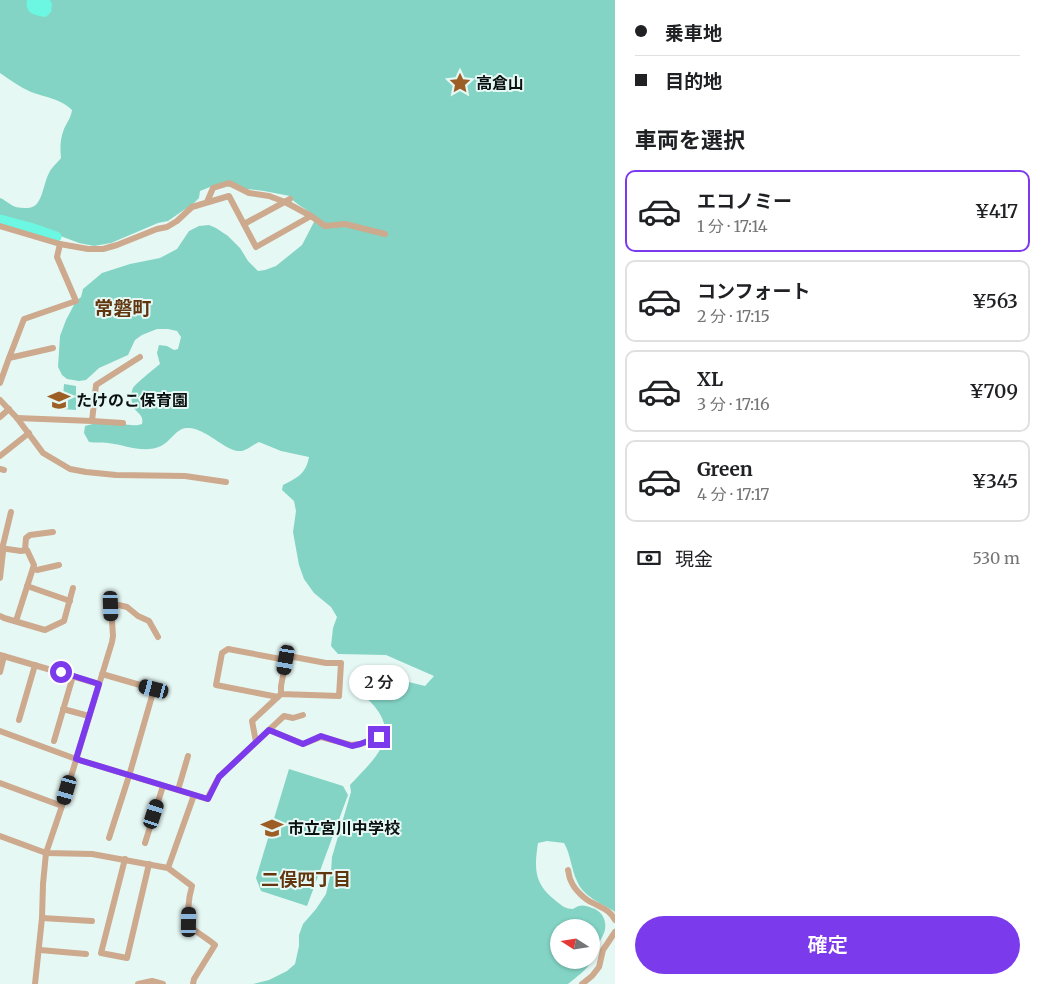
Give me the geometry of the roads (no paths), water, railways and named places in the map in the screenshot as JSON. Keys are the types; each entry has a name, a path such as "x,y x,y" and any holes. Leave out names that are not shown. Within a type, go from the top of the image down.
{"street":[{"path":"207,202 213,188 229,183 249,193 287,200 325,226 345,224 385,234"},
{"path":"0,226 60,244 88,249 103,249 167,227 192,207 229,196 256,247 311,216"},
{"path":"244,224 287,200"},
{"path":"0,384 24,319 76,301 57,257 60,244"},
{"path":"10,358 53,348"},
{"path":"92,421 96,385 140,358"},
{"path":"0,400 17,418 44,453 70,469 116,475 186,476 226,482"},
{"path":"0,417 9,409"},
{"path":"17,418 124,423"},
{"path":"0,456 28,433"},
{"path":"0,578 1,548 10,512"},
{"path":"25,550 26,538 30,535 53,532"},
{"path":"1,548 29,552 34,565 16,621"},
{"path":"34,569 60,566"},
{"path":"27,586 70,601"},
{"path":"0,616 45,630 64,621 73,588"},
{"path":"35,984 40,950 46,853 112,642 111,606 114,604 127,608 149,621 158,637"},
{"path":"228,649 286,660 294,657 326,664 341,663 340,696 280,695 216,685 222,653 228,649"},
{"path":"0,672 2,655 99,684"},
{"path":"256,742 252,721 280,695 286,660"},
{"path":"19,720 35,665"},
{"path":"102,674 154,689 109,838"},
{"path":"54,741 74,676"},
{"path":"63,709 89,716"},
{"path":"0,731 76,759 208,799 219,777 284,716 293,718 303,715"},
{"path":"269,730 303,744 321,736 352,746 379,737"},
{"path":"178,790 188,756"},
{"path":"0,783 62,806"},
{"path":"144,843 163,786"},
{"path":"168,868 194,795"},
{"path":"0,836 46,853 92,854 168,868 192,886 189,898 189,922 191,927 215,945 194,979 193,984"},
{"path":"125,859 101,953 127,958 149,864"},
{"path":"568,870 571,883 582,895 591,902 606,908 614,916 615,920"},
{"path":"42,918 92,920"},
{"path":"582,984 599,967 603,950 615,932"},
{"path":"40,950 86,954"},
{"path":"138,984 152,981 163,984"}],"waterway":[{"path":"0,220 56,237"}],"place":[{"name":"高倉山","path":"460,83"},
{"name":"たけのこ保育園","path":"59,400"},
{"name":"市立宮川中学校","path":"272,828"}],"district":[{"name":"常磐町","path":"123,308"},
{"name":"二俣四丁目","path":"306,880"}]}
